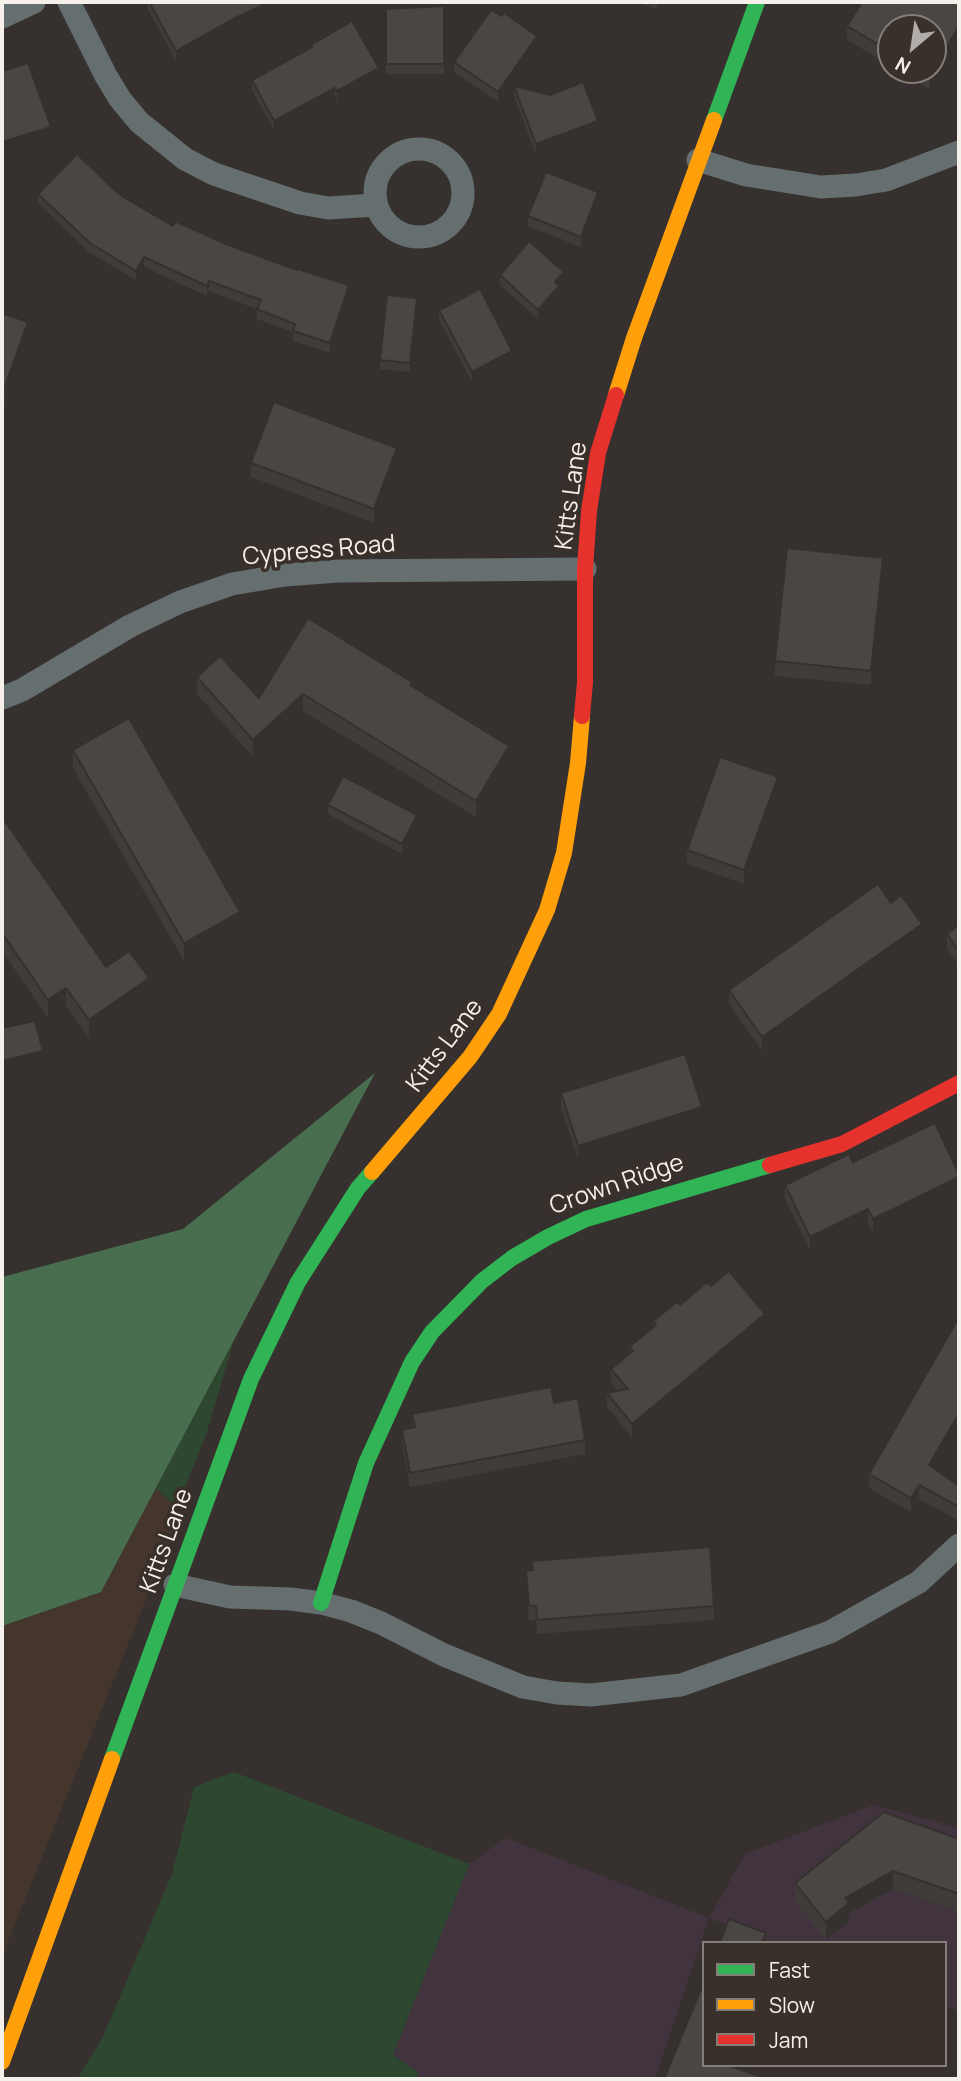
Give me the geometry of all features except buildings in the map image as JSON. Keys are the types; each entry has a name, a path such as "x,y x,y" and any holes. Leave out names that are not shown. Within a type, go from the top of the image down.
{"street":[{"path":"2,17 34,2"},
{"path":"69,2 120,99 139,122 185,159 214,174 300,203 328,208 376,205"},
{"name":"Kitts Lane","path":"2,2062 251,1379 273,1329 298,1282 358,1188 432,1104 492,1025 524,964 547,910 564,853 578,763 585,682 585,569 589,511 598,453 634,338 757,2"},
{"path":"698,160 746,175 821,187 886,180 959,152"},
{"name":"Cypress Road","path":"2,698 22,690 130,625 180,602 232,584 285,575 339,571 585,569"},
{"name":"Crown Ridge","path":"321,1603 366,1463 412,1362 432,1332 482,1281 548,1237 586,1219 842,1144 959,1083"},
{"path":"175,1585 229,1597 321,1603 381,1623 444,1655 523,1687 556,1693 591,1695 681,1685 830,1632 919,1582 959,1545"}],"shaded area":[{"path":"156,1488 174,1505 172,1536 2,1956 2,1626 101,1592"},
{"path":"873,1805 959,1828 959,2011 947,2007 947,1941 770,1941 709,1918 745,1854"},
{"path":"506,1838 709,1918 655,2079 414,2079 418,2073 393,2055 469,1864"}],"green space":[{"path":"375,1073 101,1592 2,1626 2,1277 183,1229"},
{"path":"234,1340 206,1435 184,1489 174,1505 156,1488"},
{"path":"234,1772 469,1864 393,2055 419,2073 414,2079 77,2079 102,2039 172,1874 194,1787"}],"traffic: fast":[{"path":"714,120 757,2"},
{"path":"321,1603 366,1463 412,1362 432,1332 482,1281 512,1258 586,1219 770,1165"},
{"path":"112,1759 251,1379 298,1282 358,1188 372,1172"}],"traffic: slow":[{"path":"616,395 634,338 714,120"},
{"path":"372,1172 470,1057 499,1014 547,910 564,853 578,763 582,716"},
{"path":"2,2062 112,1759"}],"traffic: jam":[{"path":"582,716 589,511 598,453 616,395"},
{"path":"770,1165 842,1144 959,1083"}]}
